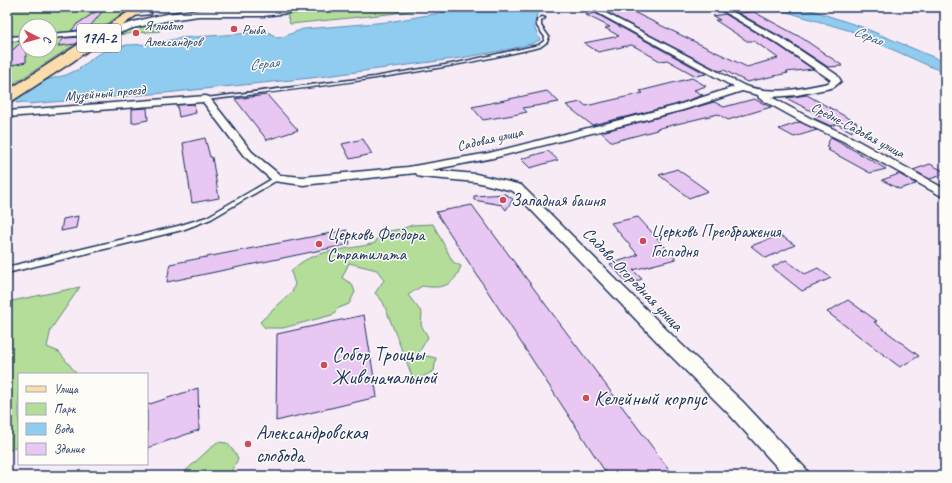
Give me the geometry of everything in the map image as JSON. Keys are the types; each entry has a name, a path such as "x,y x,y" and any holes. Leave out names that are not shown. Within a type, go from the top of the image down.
{"main road":[{"path":"131,16 137,20 150,13 199,13 224,10 263,13 314,7"},
{"path":"104,34 130,25 150,13"},
{"name":"17А-2","path":"7,98 131,16 150,13"}],"street":[{"path":"598,11 742,88 758,94 774,95 831,85 836,81 834,77 783,43 719,7"},
{"path":"58,36 104,34"},
{"path":"7,39 18,38"},
{"name":"Садовая улица","path":"277,178 303,181 408,171 489,156 679,108 742,88"},
{"name":"Средне-Садовая улица","path":"758,94 808,121 847,139 945,194"},
{"path":"206,99 248,154 277,178"},
{"name":"Музейный проезд","path":"7,114 206,99"},
{"path":"476,178 489,156"},
{"name":"Садово-Огородная улица","path":"408,171 476,178 517,188 675,349 735,407 799,476"}],"lane":[{"path":"206,99 370,80 492,58 540,46 546,41 547,37 539,26 540,20 543,18"},
{"path":"7,270 180,228 209,218 277,178"}],"green space":[{"path":"7,7 133,7 58,55 58,18 18,18 18,58 54,58 7,88"},
{"path":"326,7 434,7 389,14 290,24 286,12"},
{"path":"157,20 153,31 160,31 115,35 118,32"},
{"path":"433,224 453,262 461,266 455,278 446,285 441,287 422,286 408,295 422,313 421,325 428,337 418,354 436,358 434,371 414,381 383,302 375,293 384,280 377,270 349,263 342,278 352,284 355,292 349,304 339,308 332,315 283,328 265,328 260,322 292,292 295,284 291,272 308,258 319,254 375,243 381,232 402,229 412,225"},
{"path":"80,287 51,329 47,347 59,352 76,373 18,373 18,446 7,452 7,302"},
{"path":"217,442 227,443 238,459 229,476 180,476"}],"water":[{"path":"473,7 541,7 538,10 534,27 540,40 531,44 506,50 461,58 311,78 165,93 28,104 25,102 17,103 14,101 46,80 66,75 79,69 95,56 107,50 127,45 154,44 179,38 268,32 278,38 303,29 388,22"},
{"path":"770,7 802,7 862,27 945,62 945,73 851,31"}],"building":[{"path":"103,7 105,8 88,29 71,31 77,24"},
{"path":"625,8 747,67 778,58 754,41 747,41 715,20 720,20 713,16 725,14 779,46 813,69 786,72 788,73 747,82 724,70 719,71 606,12"},
{"path":"754,12 802,38 843,66 828,67 787,40 738,13"},
{"path":"595,13 706,74 696,76 667,60 660,61 631,45 598,52 584,43 619,36 605,28 610,27 586,15"},
{"path":"82,37 76,44 58,46 64,38"},
{"path":"18,45 18,58 26,58 26,62 12,65 8,55"},
{"path":"692,78 706,86 694,90 703,95 675,105 592,125 566,105 581,102 586,106 643,93 640,91"},
{"path":"547,91 559,102 523,108 527,112 513,115 483,120 472,107"},
{"path":"267,95 298,130 267,140 235,99"},
{"path":"807,95 857,123 852,132 837,124 831,126 813,118 821,116 786,98"},
{"path":"754,99 771,107 728,120 718,114 656,129 657,130 612,142 601,132 714,102 724,107"},
{"path":"194,104 196,113 179,117 177,105"},
{"path":"147,108 148,120 132,123 132,109"},
{"path":"800,122 817,130 794,137 779,129"},
{"path":"831,137 886,169 870,173 828,150 830,149 826,147"},
{"path":"205,138 210,157 212,157 219,198 192,203 183,143"},
{"path":"363,139 372,154 350,159 342,144"},
{"path":"548,151 558,160 530,168 521,159"},
{"path":"930,164 945,172 945,174 930,179 913,170"},
{"path":"677,169 708,191 689,198 659,175"},
{"path":"899,174 916,184 899,189 882,180"},
{"path":"505,194 513,199 506,210 502,205 474,200 474,196"},
{"name":"Келейный корпус","path":"472,205 674,476 608,476 436,212"},
{"path":"78,216 76,228 61,231 63,219"},
{"name":"Церковь Преображения Господня","path":"638,217 676,259 633,270 642,279 628,284 610,264 638,255 611,223"},
{"path":"347,230 350,244 167,282 170,264"},
{"path":"780,235 795,245 766,258 751,246"},
{"path":"786,260 805,274 818,268 831,278 802,291 772,267"},
{"path":"848,300 877,321 874,322 919,356 900,367 827,312"},
{"name":"Собор Троицы Живоначальной","path":"364,315 377,397 276,421 277,334"},
{"path":"198,388 199,430 148,448 148,405"}],"waterway":[{"name":"Серая","path":"7,92 68,85"}],"place":[{"name":"Рыба","path":"234,29"},
{"name":"Я люблю Александров","path":"136,33"},
{"name":"Западная башня","path":"503,200"},
{"name":"Церковь Преображения Господня","path":"643,241"},
{"name":"Церковь Феодора Стратилата","path":"319,244"},
{"name":"Собор Троицы Живоначальной","path":"324,365"},
{"name":"Келейный корпус","path":"586,398"},
{"name":"Александровская слобода","path":"248,444"}]}
